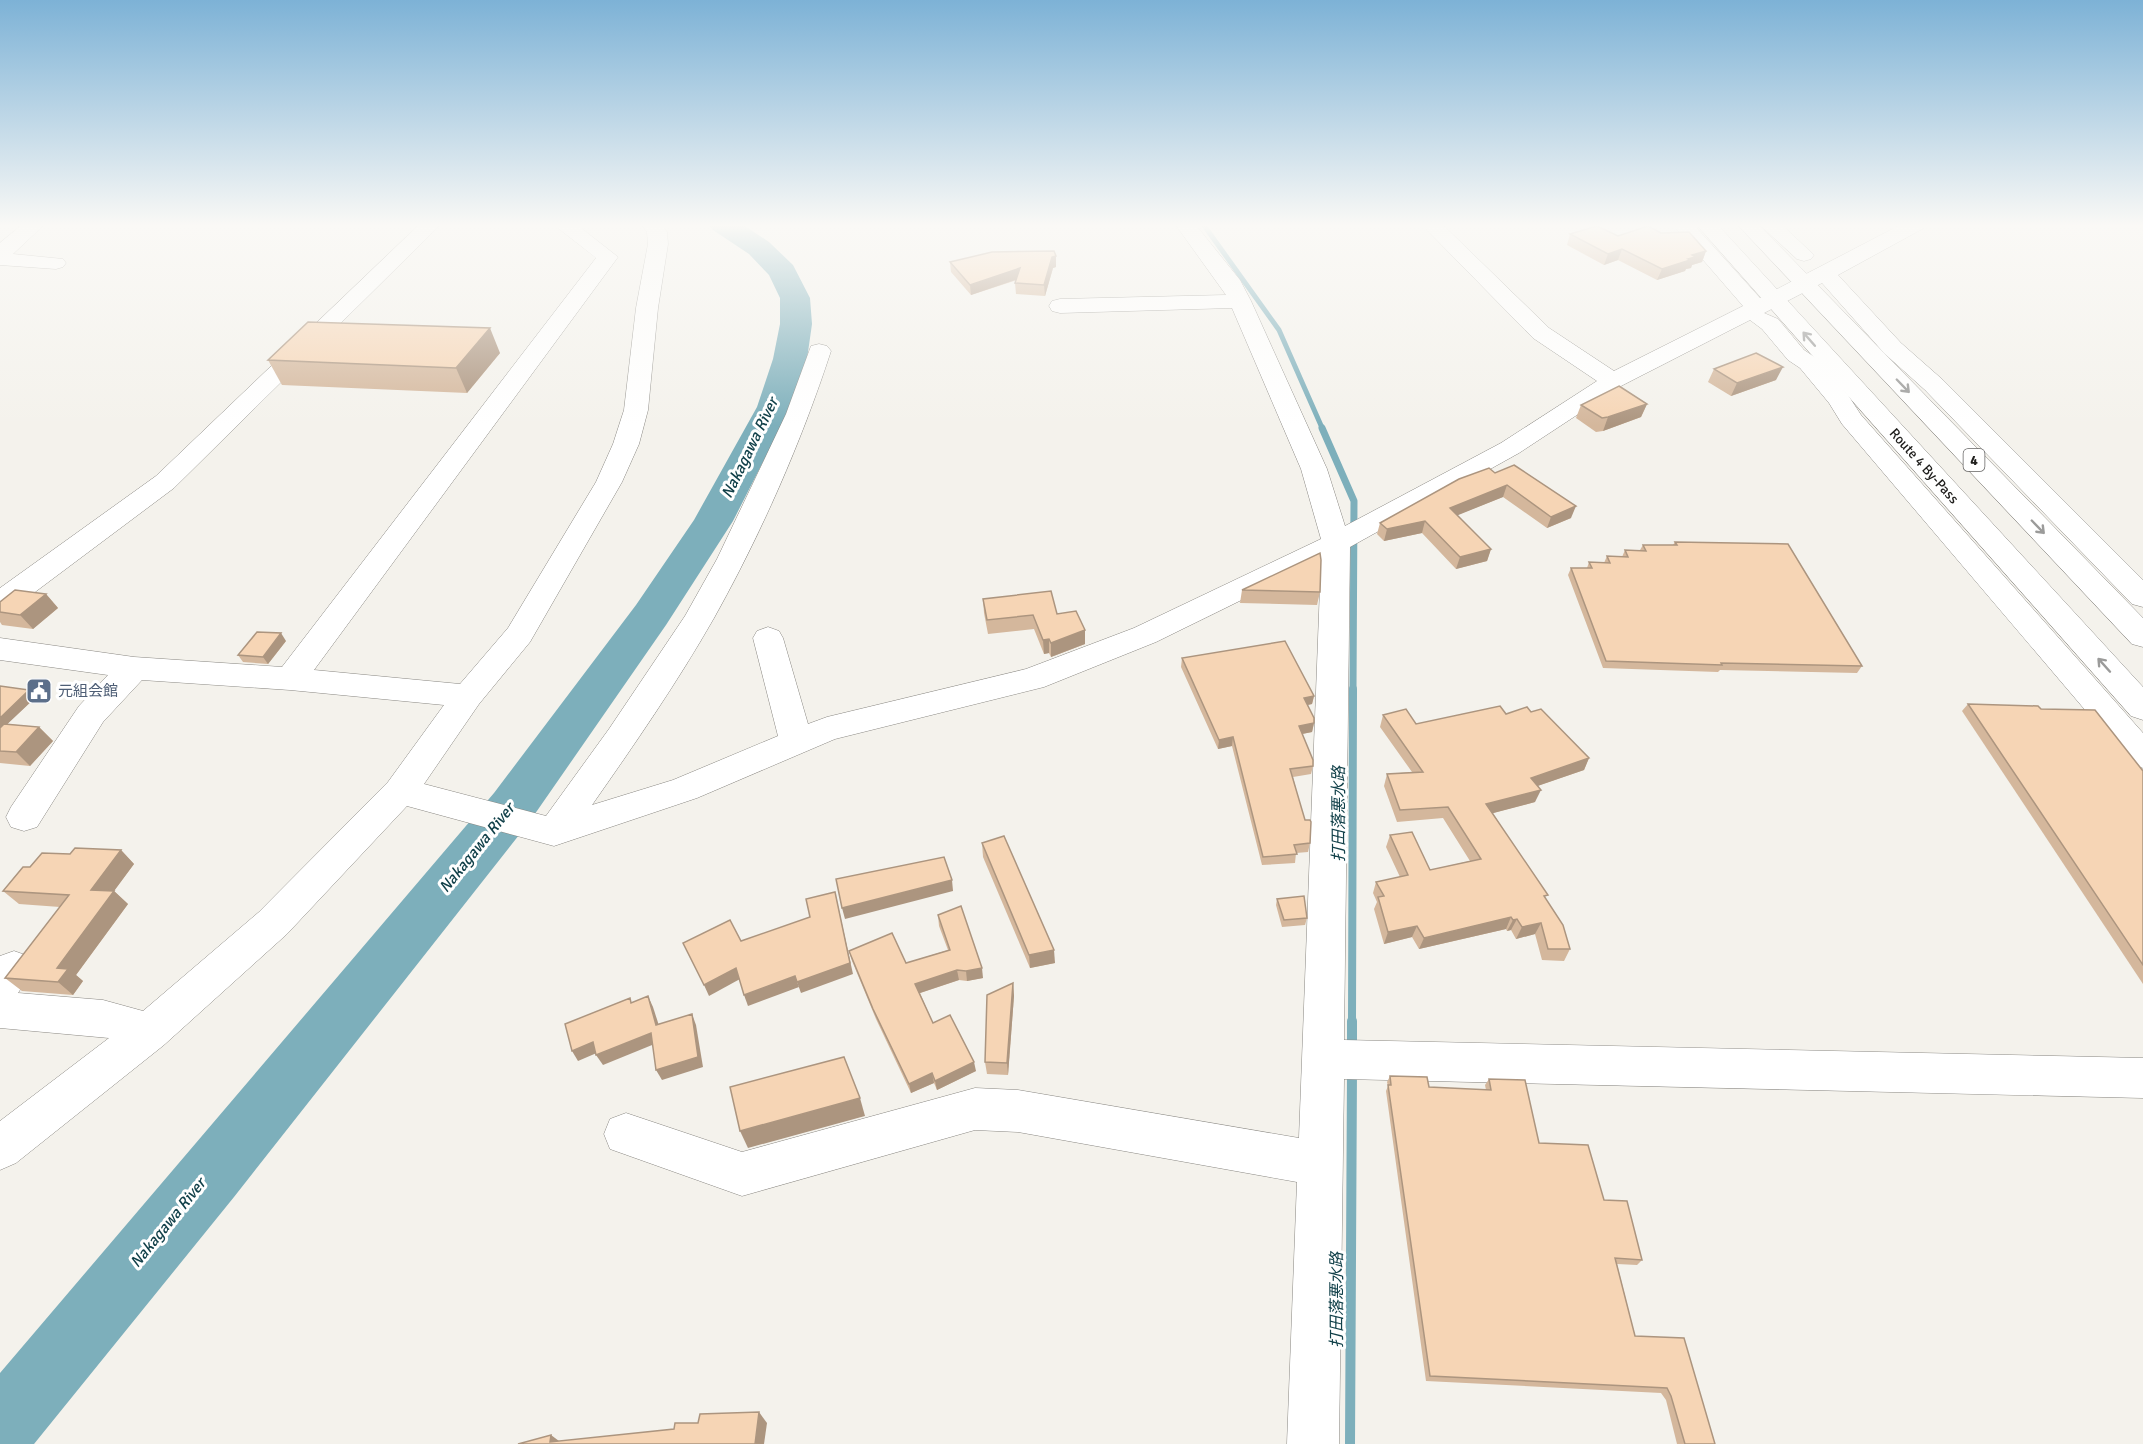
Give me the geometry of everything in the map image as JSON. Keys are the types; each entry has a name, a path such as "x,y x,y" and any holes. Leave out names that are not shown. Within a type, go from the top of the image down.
{"main road":[{"path":"0,603 165,482 361,291"},
{"path":"290,679 582,291"},
{"path":"0,1148 149,1032 273,923 400,791 468,696 519,635 609,482 626,444 636,410 651,291"},
{"path":"1235,291 1314,469 1336,543 1313,1444"},
{"path":"1499,291 1541,333 1613,381"},
{"path":"1747,291 1763,308"},
{"path":"1752,291 1770,324 1796,355 1833,379 1839,400 1851,419 2143,755"},
{"path":"400,791 554,832 685,789 827,729 1033,680 1145,635 1336,543 1510,448 1613,381 1763,308 1791,291"},
{"name":"4","path":"1815,291 1880,349 2143,637"},
{"path":"1842,291 1859,308 1874,330 1880,349 1934,385 2143,597"},
{"path":"1060,306 1240,301"},
{"path":"554,832 621,738 698,619 726,569 798,414 819,351"},
{"name":"Route 4 By-Pass","path":"1833,379 2143,708"},
{"path":"768,638 796,742"},
{"path":"0,649 134,668 290,679 468,696"},
{"path":"24,817 91,714 134,668"},
{"path":"0,1010 103,1018 149,1032"},
{"path":"1323,1059 2143,1078"},
{"path":"626,1134 742,1174 975,1108 1018,1111 1320,1164"}],"building":[{"path":"308,322 490,328 456,368 268,360"},
{"path":"1756,353 1783,367 1737,383 1714,369"},
{"path":"1619,386 1647,404 1602,418 1581,405"},
{"path":"1514,465 1576,506 1551,517 1507,485 1450,508 1491,549 1460,557 1425,521 1387,529 1380,523 1459,479 1489,468 1495,473"},
{"path":"1675,542 1788,544 1862,666 1606,661 1571,568 1592,568 1589,562 1610,563 1607,556 1628,557 1625,550 1646,551 1643,545 1677,545"},
{"path":"1320,553 1320,592 1242,590"},
{"path":"15,590 46,594 20,615 0,612 0,602"},
{"path":"1051,591 1057,614 1076,611 1085,630 1051,643 1049,639 1043,640 1033,615 987,620 983,599"},
{"path":"257,632 281,633 263,657 238,655"},
{"path":"1285,641 1314,696 1304,698 1314,718 1314,723 1299,726 1313,760 1313,766 1290,769 1305,820 1311,822 1310,843 1294,845 1297,854 1263,857 1233,737 1219,740 1182,658"},
{"path":"0,686 29,690 0,718"},
{"path":"1968,704 2095,710 2143,771 2143,965"},
{"path":"1500,706 1506,714 1527,707 1531,712 1541,709 1589,758 1531,778 1541,790 1486,804 1548,895 1544,896 1563,925 1570,949 1548,949 1541,923 1522,927 1517,919 1513,920 1511,917 1424,938 1417,926 1388,932 1378,897 1384,896 1376,882 1408,875 1390,835 1412,832 1430,870 1481,859 1448,807 1400,810 1387,774 1423,772 1383,715 1406,709 1416,724"},
{"path":"4,724 39,727 16,752 0,751 0,728"},
{"path":"1004,836 1054,950 1029,955 982,843"},
{"path":"75,848 121,850 91,890 114,891 57,968 68,969 58,982 5,978 69,895 3,891 23,867 30,867 42,853 70,854"},
{"path":"944,857 952,880 842,908 836,879"},
{"path":"835,892 850,963 797,982 795,976 744,995 736,968 704,985 683,943 730,920 741,941 810,917 806,899"},
{"path":"1304,896 1307,918 1284,920 1277,899"},
{"path":"961,906 982,968 957,970 915,984 933,1023 950,1015 974,1062 935,1081 932,1073 909,1084 873,1009 849,951 892,933 906,963 950,950 938,915"},
{"path":"1013,983 1007,1063 985,1062 987,995"},
{"path":"648,996 656,1025 692,1014 698,1057 656,1070 651,1033 596,1055 593,1042 572,1051 565,1024 630,998 631,1003"},
{"path":"844,1057 860,1098 740,1131 730,1087"},
{"path":"1390,1076 1427,1077 1429,1087 1491,1090 1489,1079 1525,1080 1539,1143 1588,1145 1604,1200 1627,1201 1642,1260 1615,1258 1635,1336 1684,1338 1715,1444 1685,1444 1667,1388 1430,1376 1388,1085 1391,1085"},
{"path":"759,1412 755,1444 518,1444 551,1435 550,1442 674,1429 675,1423 698,1423 700,1414"}],"waterway":[{"name":"Nakagawa River","path":"0,1428 212,1175 512,807 651,615 713,521 774,407 790,359 796,324 795,298 792,291"},
{"name":"打田落悪水路","path":"1251,291 1279,330 1323,430"},
{"name":"打田落悪水路","path":"1322,428 1354,501 1353,691"},
{"name":"打田落悪水路","path":"1352,1023 1353,689"},
{"name":"打田落悪水路","path":"1352,1023 1352,1049"},
{"name":"打田落悪水路","path":"1350,1444 1352,1070"}],"place":[{"name":"元組会館","path":"39,691"}]}
